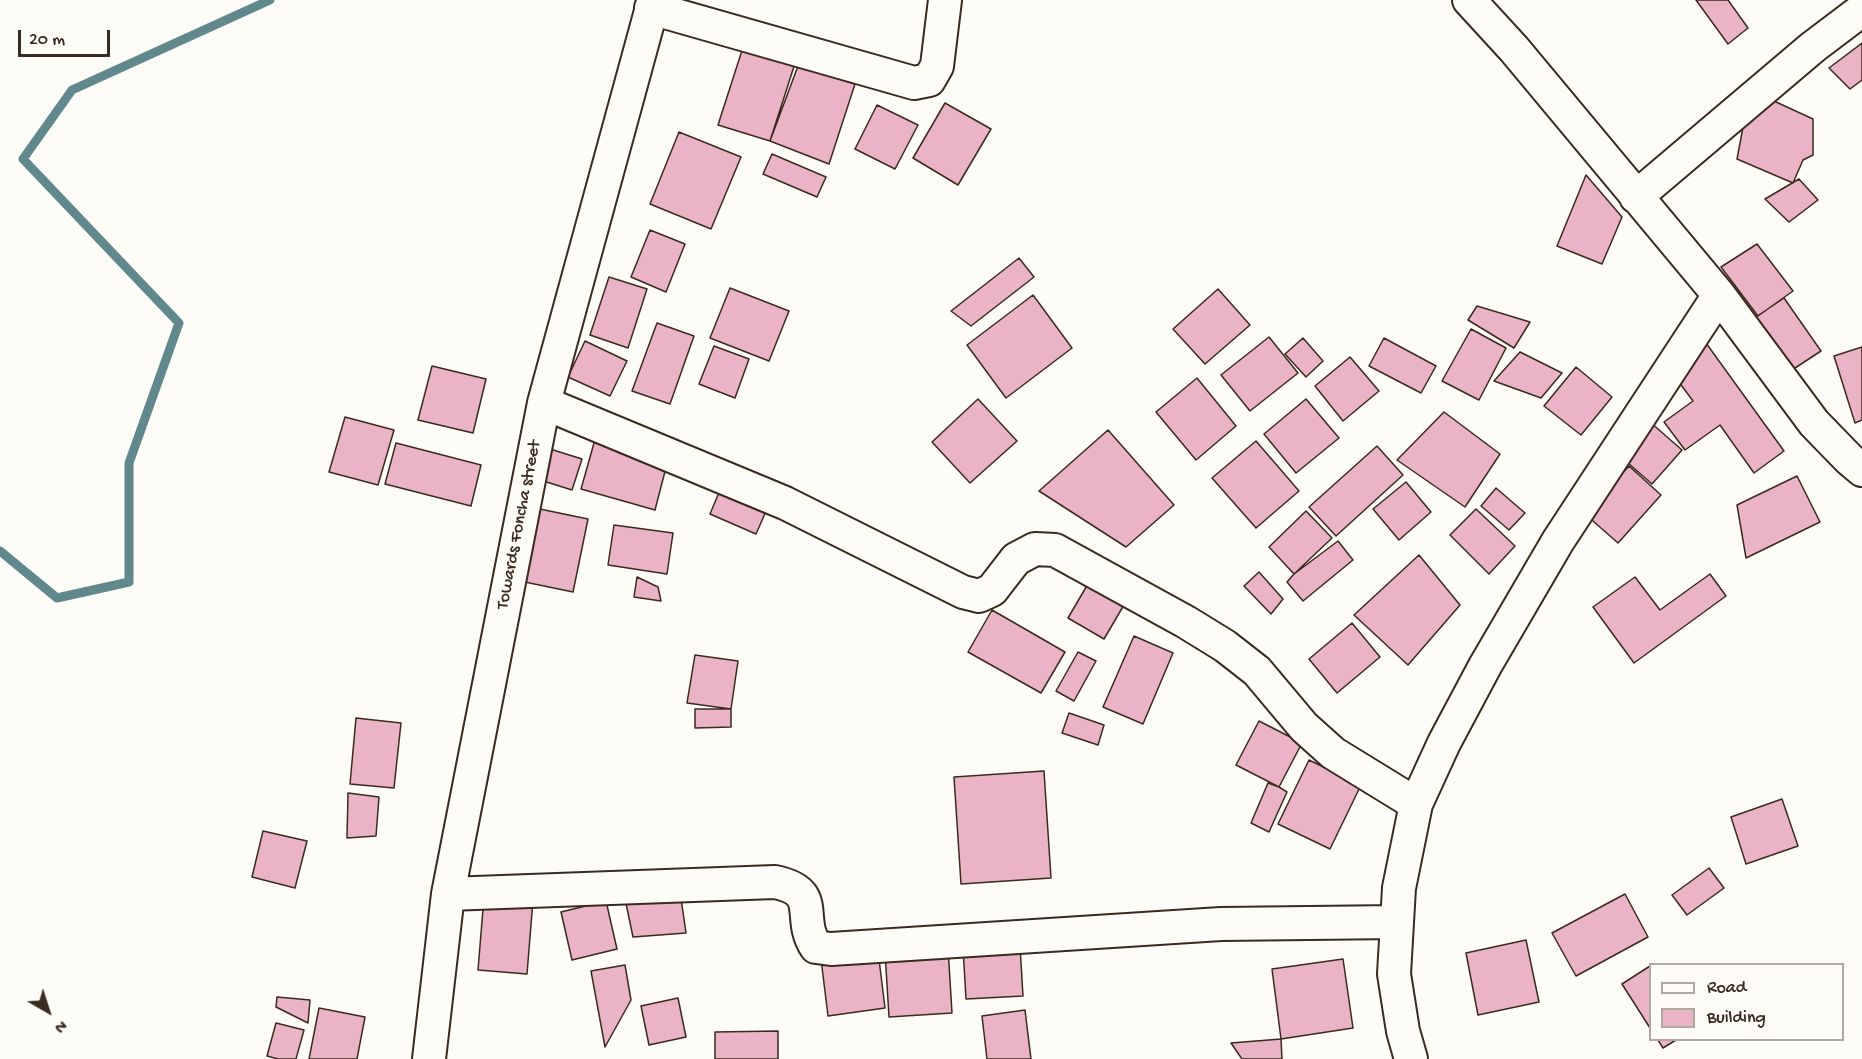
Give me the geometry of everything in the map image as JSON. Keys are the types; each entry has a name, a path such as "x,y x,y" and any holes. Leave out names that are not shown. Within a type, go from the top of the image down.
{"street":[{"path":"652,4 914,83 929,80 937,66 945,0"},
{"path":"1469,0 1521,58 1719,295 1814,423 1862,470"},
{"name":"Towards Foncha street","path":"429,1059 448,894 544,403 652,4"},
{"path":"1636,196 1813,46 1862,10"},
{"path":"1412,1059 1403,1030 1394,974 1399,888 1416,804 1443,743 1558,541 1719,295"},
{"path":"544,403 785,503 963,592 979,596 992,590 1016,559 1035,549 1055,550 1225,646 1257,671 1304,727 1333,753 1416,804"},
{"path":"448,894 776,882 793,885 804,897 810,938 816,947 831,949 1221,924 1397,922"}],"building":[{"path":"1696,0 1728,0 1748,28 1728,44"},
{"path":"746,38 798,54 770,141 718,125"},
{"path":"1862,43 1862,80 1850,89 1829,68"},
{"path":"798,66 855,84 829,164 770,141"},
{"path":"1750,90 1813,119 1813,155 1803,160 1793,183 1737,159"},
{"path":"945,103 991,129 958,185 913,158"},
{"path":"877,105 918,125 895,169 855,149"},
{"path":"679,132 741,157 711,229 650,204"},
{"path":"772,154 826,177 817,197 763,174"},
{"path":"1586,175 1622,217 1602,264 1557,246"},
{"path":"1799,179 1818,200 1789,222 1765,199"},
{"path":"650,230 685,244 666,292 631,277"},
{"path":"1757,244 1793,291 1758,316 1721,267"},
{"path":"1019,258 1034,277 971,326 951,311"},
{"path":"609,277 647,289 628,348 590,335"},
{"path":"730,288 789,311 769,361 710,338"},
{"path":"1218,289 1250,325 1205,364 1173,329"},
{"path":"1033,295 1072,348 1006,398 967,345"},
{"path":"1784,298 1821,351 1792,370 1756,317"},
{"path":"1477,306 1530,322 1514,348 1468,320"},
{"path":"657,323 694,336 670,404 632,391"},
{"path":"1471,329 1506,348 1479,400 1442,381"},
{"path":"1269,337 1298,373 1250,411 1221,375"},
{"path":"1303,338 1323,361 1306,377 1285,354"},
{"path":"1384,338 1436,366 1421,393 1369,366"},
{"path":"585,341 627,361 610,396 568,377"},
{"path":"1706,343 1784,451 1754,473 1720,425 1685,450 1664,422 1693,401 1670,370"},
{"path":"714,346 749,359 735,398 699,384"},
{"path":"1862,347 1862,420 1855,423 1834,356"},
{"path":"1520,352 1562,373 1541,398 1494,381"},
{"path":"1350,357 1379,391 1343,421 1315,386"},
{"path":"432,366 486,379 473,433 418,420"},
{"path":"1576,367 1612,397 1581,435 1544,406"},
{"path":"1197,378 1236,426 1196,460 1156,412"},
{"path":"978,399 1017,441 970,483 932,442"},
{"path":"1306,399 1339,438 1296,473 1264,434"},
{"path":"1444,412 1500,454 1465,507 1397,460"},
{"path":"345,417 394,430 378,485 329,472"},
{"path":"1650,422 1682,450 1652,484 1620,456"},
{"path":"1108,430 1174,505 1126,547 1039,491"},
{"path":"596,436 669,456 655,510 581,489"},
{"path":"1256,441 1299,491 1256,528 1212,478"},
{"path":"396,443 481,465 471,506 385,484"},
{"path":"1377,446 1403,475 1336,536 1309,507"},
{"path":"547,448 582,459 572,490 537,479"},
{"path":"1629,466 1661,495 1618,543 1585,514"},
{"path":"1797,476 1820,522 1746,558 1737,505"},
{"path":"1406,482 1431,512 1399,540 1373,509"},
{"path":"1496,488 1525,513 1509,530 1481,506"},
{"path":"720,490 767,509 756,534 710,514"},
{"path":"535,508 588,519 573,592 520,581"},
{"path":"1476,509 1515,546 1489,574 1450,535"},
{"path":"1306,511 1332,538 1294,574 1269,547"},
{"path":"614,525 673,533 667,574 608,565"},
{"path":"1338,541 1353,560 1303,601 1287,582 1294,574"},
{"path":"1419,555 1460,605 1408,665 1354,615"},
{"path":"1259,572 1283,599 1271,614 1244,586"},
{"path":"1710,574 1726,596 1634,663 1593,607 1635,577 1660,610"},
{"path":"637,577 658,587 661,601 634,597"},
{"path":"1092,577 1128,598 1104,639 1068,618"},
{"path":"992,610 1065,652 1041,693 968,652"},
{"path":"1352,623 1380,657 1337,693 1309,659"},
{"path":"1134,636 1173,653 1143,724 1103,707"},
{"path":"1078,652 1096,661 1074,701 1056,691"},
{"path":"695,655 738,661 731,709 687,703"},
{"path":"695,709 731,709 731,727 695,728"},
{"path":"1069,713 1104,725 1098,745 1062,733"},
{"path":"356,718 401,723 394,788 350,784"},
{"path":"1259,721 1302,743 1279,787 1236,765"},
{"path":"1309,760 1361,785 1330,849 1278,824"},
{"path":"1044,771 1051,878 961,884 954,777"},
{"path":"1268,783 1287,792 1269,832 1251,823"},
{"path":"348,793 379,797 376,836 347,838"},
{"path":"1782,799 1798,846 1746,864 1731,817"},
{"path":"263,831 307,841 295,888 252,877"},
{"path":"1709,868 1724,888 1687,915 1672,895"},
{"path":"680,891 686,933 633,937 624,894"},
{"path":"1625,894 1648,937 1576,976 1552,933"},
{"path":"484,897 533,900 527,974 478,970"},
{"path":"606,901 617,949 572,960 561,912"},
{"path":"1526,940 1539,1002 1478,1015 1466,953"},
{"path":"1020,946 1023,996 966,999 963,948"},
{"path":"948,948 952,1013 889,1017 885,952"},
{"path":"878,951 885,1008 828,1016 821,959"},
{"path":"1343,959 1353,1028 1281,1039 1272,969"},
{"path":"625,965 631,1000 605,1047 591,971"},
{"path":"1649,967 1649,1026 1622,984"},
{"path":"277,997 310,1000 308,1023 276,1007"},
{"path":"678,998 686,1037 649,1045 641,1006"},
{"path":"319,1008 365,1017 357,1059 309,1059"},
{"path":"1025,1010 1031,1059 987,1059 982,1016"},
{"path":"276,1023 304,1030 296,1059 278,1059 267,1056"},
{"path":"778,1031 778,1059 715,1059 715,1032"},
{"path":"1281,1039 1282,1059 1242,1059 1231,1043"},
{"path":"1659,1041 1674,1041 1663,1048"}],"waterway":[{"path":"0,551 57,598 129,582 129,463 179,323 23,159 72,90 270,0"}]}
